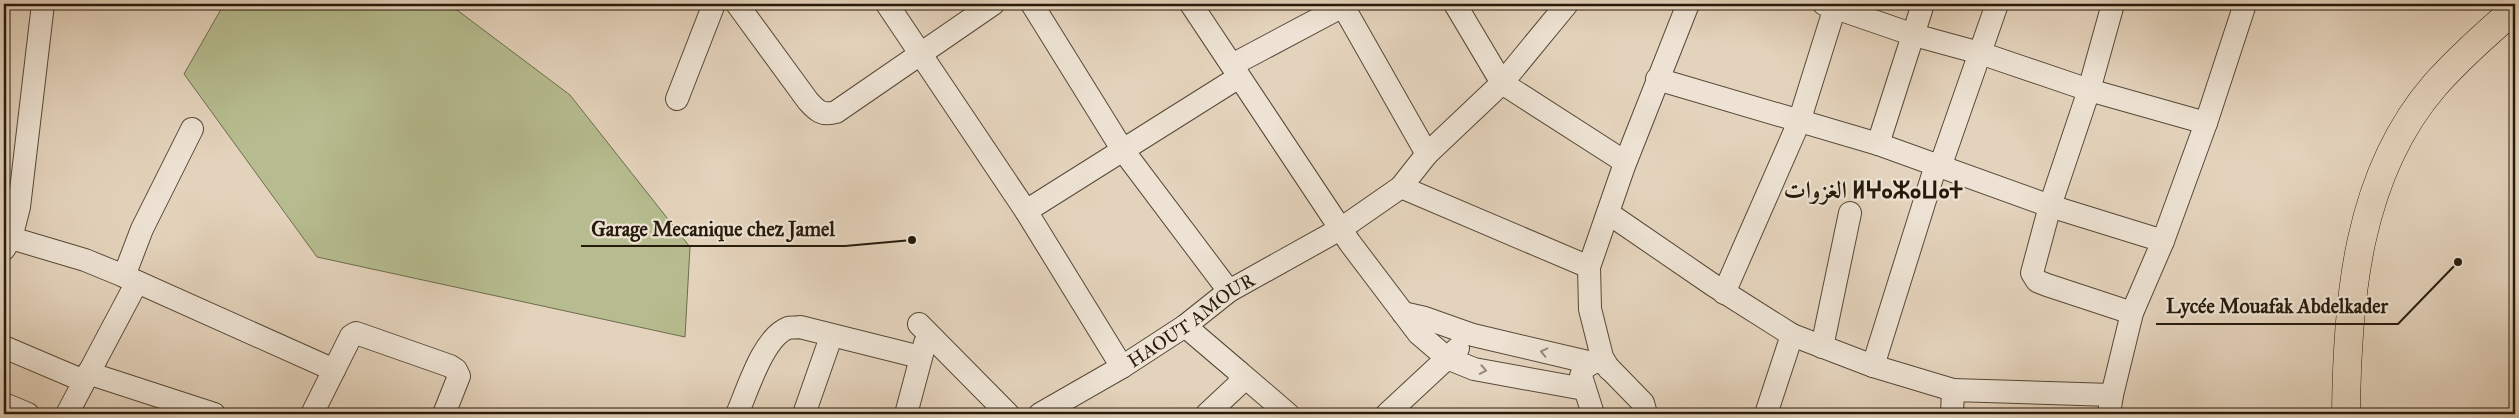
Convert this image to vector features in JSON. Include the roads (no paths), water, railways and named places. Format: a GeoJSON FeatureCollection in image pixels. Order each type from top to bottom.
{"type":"FeatureCollection","features":[{"type":"Feature","properties":{"kind":"main road"},"geometry":{"type":"LineString","coordinates":[[2346,414],[2350,334],[2360,238],[2370,202],[2400,134],[2434,86],[2467,52],[2515,9]]}},
{"type":"Feature","properties":{"kind":"street"},"geometry":{"type":"LineString","coordinates":[[42,4],[11,205],[7,244],[85,260],[334,370]]}},
{"type":"Feature","properties":{"kind":"street"},"geometry":{"type":"LineString","coordinates":[[677,99],[714,4]]}},
{"type":"Feature","properties":{"kind":"street"},"geometry":{"type":"LineString","coordinates":[[737,4],[820,113],[836,112],[993,4]]}},
{"type":"Feature","properties":{"kind":"street"},"geometry":{"type":"LineString","coordinates":[[887,4],[1026,211],[1122,367]]}},
{"type":"Feature","properties":{"kind":"street"},"geometry":{"type":"LineString","coordinates":[[1032,4],[1122,149],[1229,291]]}},
{"type":"Feature","properties":{"kind":"street"},"geometry":{"type":"LineString","coordinates":[[1191,4],[1342,228],[1420,334],[1447,358],[1474,369],[1584,389]]}},
{"type":"Feature","properties":{"kind":"street"},"geometry":{"type":"LineString","coordinates":[[1455,4],[1502,83],[1625,162]]}},
{"type":"Feature","properties":{"kind":"street"},"geometry":{"type":"LineString","coordinates":[[1601,362],[1590,309],[1589,267],[1625,162],[1688,4]]}},
{"type":"Feature","properties":{"kind":"street"},"geometry":{"type":"LineString","coordinates":[[1878,144],[1923,4]]}},
{"type":"Feature","properties":{"kind":"street"},"geometry":{"type":"LineString","coordinates":[[1873,366],[1938,166],[1998,4]]}},
{"type":"Feature","properties":{"kind":"street"},"geometry":{"type":"LineString","coordinates":[[2113,4],[2089,90],[2050,206],[2033,265],[2034,278],[2047,285],[2132,313]]}},
{"type":"Feature","properties":{"kind":"street"},"geometry":{"type":"LineString","coordinates":[[1608,213],[1724,293],[1792,335],[1822,347],[1873,366],[1953,390],[2110,404],[2132,313],[2163,241],[2206,123],[2245,4]]}},
{"type":"Feature","properties":{"kind":"street"},"geometry":{"type":"LineString","coordinates":[[1026,211],[1122,149],[1235,71],[1342,5],[1427,154]]}},
{"type":"Feature","properties":{"kind":"street","name":"HAOUT AMOUR"},"geometry":{"type":"LineString","coordinates":[[1040,414],[1122,367],[1185,326],[1229,291],[1342,228],[1401,188],[1427,154],[1502,83],[1563,5]]}},
{"type":"Feature","properties":{"kind":"street"},"geometry":{"type":"LineString","coordinates":[[1724,293],[1799,122],[1830,6],[1914,35],[1980,53],[2089,90],[2206,123]]}},
{"type":"Feature","properties":{"kind":"street"},"geometry":{"type":"LineString","coordinates":[[1657,79],[1878,144],[2050,206],[2163,241]]}},
{"type":"Feature","properties":{"kind":"street"},"geometry":{"type":"LineString","coordinates":[[68,414],[131,279],[142,229],[192,129]]}},
{"type":"Feature","properties":{"kind":"street"},"geometry":{"type":"LineString","coordinates":[[1401,188],[1589,267]]}},
{"type":"Feature","properties":{"kind":"street"},"geometry":{"type":"LineString","coordinates":[[1822,347],[1850,213]]}},
{"type":"Feature","properties":{"kind":"street"},"geometry":{"type":"LineString","coordinates":[[1403,313],[1425,318],[1473,335],[1601,362],[1650,411]]}},
{"type":"Feature","properties":{"kind":"street"},"geometry":{"type":"LineString","coordinates":[[1185,326],[1288,414]]}},
{"type":"Feature","properties":{"kind":"street"},"geometry":{"type":"LineString","coordinates":[[737,414],[764,351],[774,338],[788,328],[800,327],[831,337],[920,357]]}},
{"type":"Feature","properties":{"kind":"street"},"geometry":{"type":"LineString","coordinates":[[906,414],[920,357],[924,328],[1006,413]]}},
{"type":"Feature","properties":{"kind":"street"},"geometry":{"type":"LineString","coordinates":[[312,414],[351,336],[356,333],[450,366],[456,370],[459,376],[444,414]]}},
{"type":"Feature","properties":{"kind":"street"},"geometry":{"type":"LineString","coordinates":[[1387,414],[1473,335]]}},
{"type":"Feature","properties":{"kind":"street"},"geometry":{"type":"LineString","coordinates":[[1766,414],[1792,335]]}},
{"type":"Feature","properties":{"kind":"street"},"geometry":{"type":"LineString","coordinates":[[804,414],[831,337]]}},
{"type":"Feature","properties":{"kind":"street"},"geometry":{"type":"LineString","coordinates":[[4,347],[86,377],[214,414]]}},
{"type":"Feature","properties":{"kind":"street"},"geometry":{"type":"LineString","coordinates":[[1593,414],[1584,389],[1581,372],[1601,362]]}},
{"type":"Feature","properties":{"kind":"street"},"geometry":{"type":"LineString","coordinates":[[1207,414],[1238,385],[1240,381],[1239,372]]}},
{"type":"Feature","properties":{"kind":"street"},"geometry":{"type":"LineString","coordinates":[[1952,414],[1953,390]]}},
{"type":"Feature","properties":{"kind":"street"},"geometry":{"type":"LineString","coordinates":[[4,404],[28,414]]}},
{"type":"Feature","properties":{"kind":"place","name":"Garage Mecanique chez Jamel"},"geometry":{"type":"Point","coordinates":[912,240]}},
{"type":"Feature","properties":{"kind":"place","name":"Lycée Mouafak Abdelkader"},"geometry":{"type":"Point","coordinates":[2458,262]}},
{"type":"Feature","properties":{"kind":"district","name":"الغزوات ⵍⵖⴰⵣⴰⵡⴰⵜ"},"geometry":{"type":"Point","coordinates":[1873,190]}}]}
